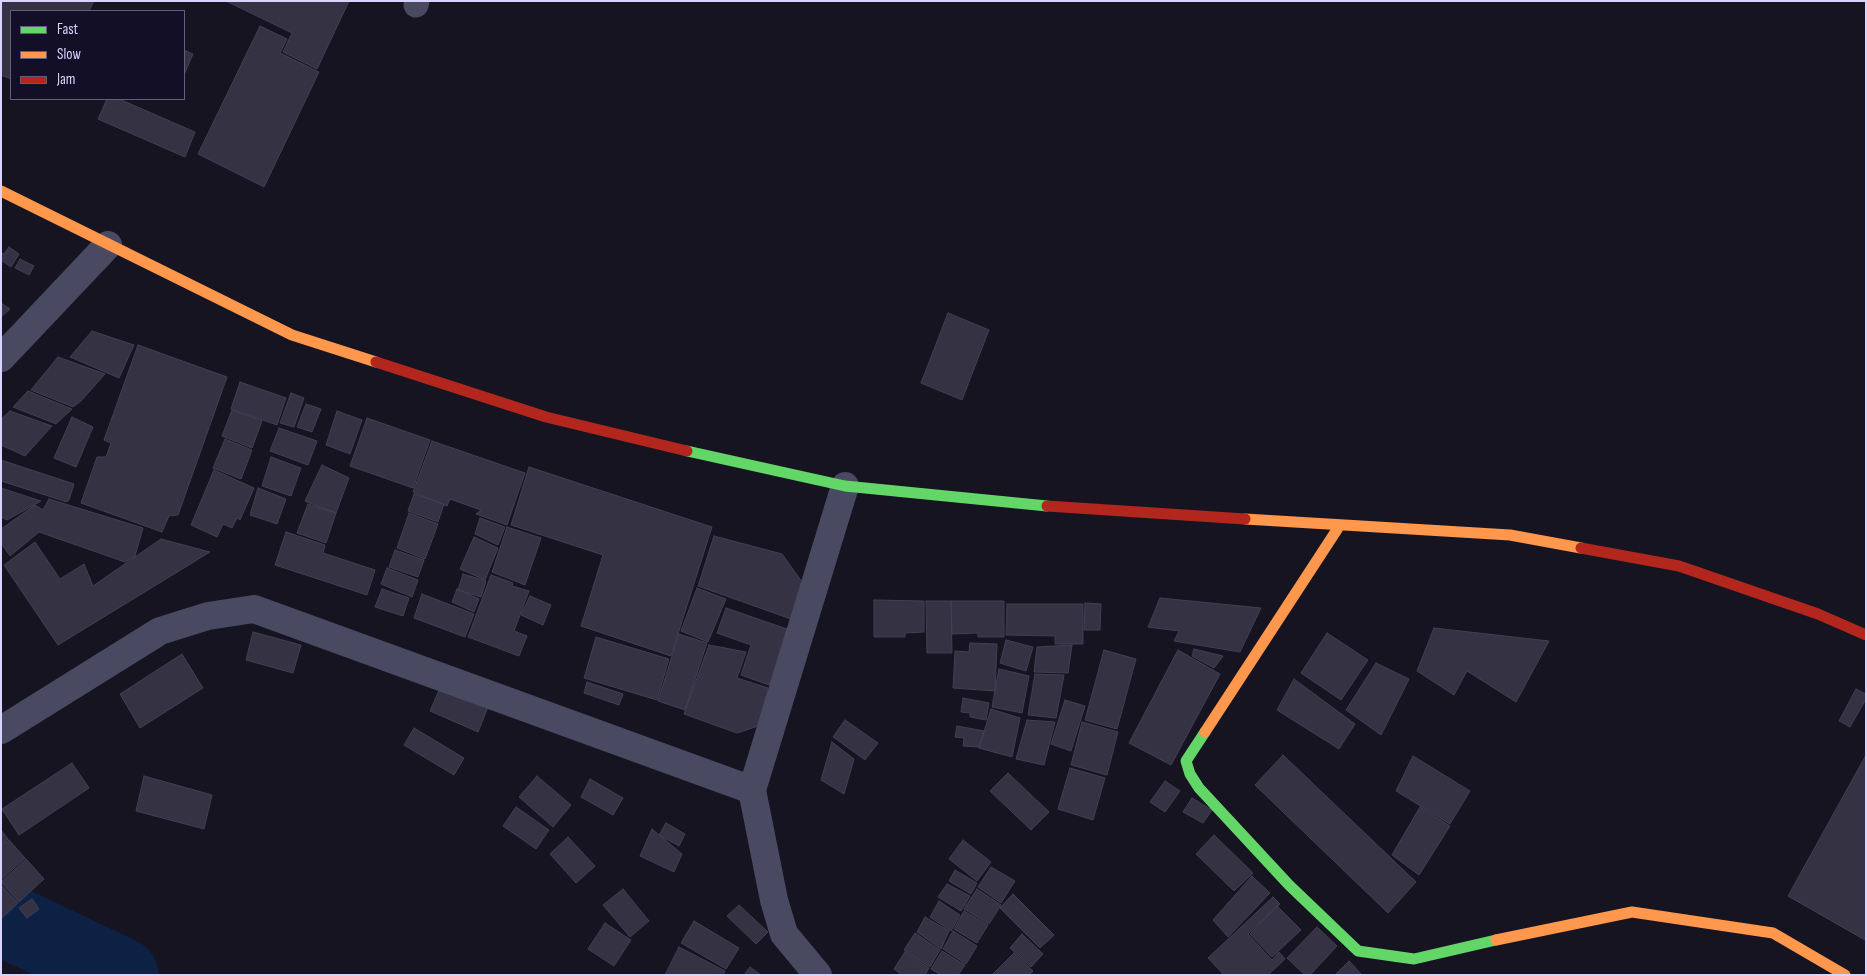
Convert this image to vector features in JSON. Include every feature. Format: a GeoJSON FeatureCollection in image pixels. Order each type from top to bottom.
{"type":"FeatureCollection","features":[{"type":"Feature","properties":{"kind":"street"},"geometry":{"type":"LineString","coordinates":[[1,191],[292,335],[546,417],[670,447],[846,486],[1077,509],[1510,535],[1679,566],[1818,614],[1866,634]]}},
{"type":"Feature","properties":{"kind":"street"},"geometry":{"type":"LineString","coordinates":[[1,358],[108,245]]}},
{"type":"Feature","properties":{"kind":"street"},"geometry":{"type":"LineString","coordinates":[[818,975],[784,934],[774,900],[752,790],[846,486]]}},
{"type":"Feature","properties":{"kind":"street"},"geometry":{"type":"LineString","coordinates":[[1340,525],[1186,762],[1190,774],[1199,788],[1289,885],[1358,951],[1414,960],[1506,938],[1632,912],[1773,933],[1845,975]]}},
{"type":"Feature","properties":{"kind":"street"},"geometry":{"type":"LineString","coordinates":[[1,730],[160,631],[208,616],[254,609],[752,790]]}},
{"type":"Feature","properties":{"kind":"building"},"geometry":{"type":"Polygon","coordinates":[[[1,1],[94,1],[90,10],[10,10],[10,79],[1,75],[1,1]]]}},
{"type":"Feature","properties":{"kind":"building"},"geometry":{"type":"Polygon","coordinates":[[[226,1],[349,1],[317,69],[283,52],[292,33],[226,1]]]}},
{"type":"Feature","properties":{"kind":"building"},"geometry":{"type":"Polygon","coordinates":[[[260,26],[287,39],[280,53],[319,72],[264,187],[198,154],[260,26]]]}},
{"type":"Feature","properties":{"kind":"building"},"geometry":{"type":"Polygon","coordinates":[[[185,50],[193,54],[185,73],[185,50]]]}},
{"type":"Feature","properties":{"kind":"building"},"geometry":{"type":"Polygon","coordinates":[[[107,100],[121,100],[195,132],[185,157],[98,119],[107,100]]]}},
{"type":"Feature","properties":{"kind":"building"},"geometry":{"type":"Polygon","coordinates":[[[9,247],[19,254],[11,267],[1,260],[1,253],[4,254],[9,247]]]}},
{"type":"Feature","properties":{"kind":"building"},"geometry":{"type":"Polygon","coordinates":[[[20,259],[34,266],[29,275],[15,268],[20,259]]]}},
{"type":"Feature","properties":{"kind":"building"},"geometry":{"type":"Polygon","coordinates":[[[1,303],[10,309],[1,317],[1,303]]]}},
{"type":"Feature","properties":{"kind":"building"},"geometry":{"type":"Polygon","coordinates":[[[948,313],[989,330],[962,400],[921,383],[948,313]]]}},
{"type":"Feature","properties":{"kind":"building"},"geometry":{"type":"Polygon","coordinates":[[[92,331],[134,345],[119,378],[70,357],[92,331]]]}},
{"type":"Feature","properties":{"kind":"building"},"geometry":{"type":"Polygon","coordinates":[[[138,345],[227,377],[178,515],[169,516],[162,532],[81,503],[97,457],[106,457],[111,443],[104,440],[138,345]]]}},
{"type":"Feature","properties":{"kind":"building"},"geometry":{"type":"Polygon","coordinates":[[[58,357],[105,374],[81,401],[73,407],[31,390],[58,357]]]}},
{"type":"Feature","properties":{"kind":"building"},"geometry":{"type":"Polygon","coordinates":[[[240,382],[286,398],[277,425],[231,409],[240,382]]]}},
{"type":"Feature","properties":{"kind":"building"},"geometry":{"type":"Polygon","coordinates":[[[28,391],[72,409],[56,424],[13,407],[28,391]]]}},
{"type":"Feature","properties":{"kind":"building"},"geometry":{"type":"Polygon","coordinates":[[[291,393],[304,398],[294,427],[280,423],[291,393]]]}},
{"type":"Feature","properties":{"kind":"building"},"geometry":{"type":"Polygon","coordinates":[[[306,404],[321,409],[312,432],[297,427],[306,404]]]}},
{"type":"Feature","properties":{"kind":"building"},"geometry":{"type":"Polygon","coordinates":[[[232,410],[262,421],[252,448],[222,436],[232,410]]]}},
{"type":"Feature","properties":{"kind":"building"},"geometry":{"type":"Polygon","coordinates":[[[10,411],[52,426],[25,456],[1,445],[1,419],[10,411]]]}},
{"type":"Feature","properties":{"kind":"building"},"geometry":{"type":"Polygon","coordinates":[[[337,411],[362,420],[350,454],[326,445],[337,411]]]}},
{"type":"Feature","properties":{"kind":"building"},"geometry":{"type":"Polygon","coordinates":[[[72,417],[93,427],[76,467],[54,458],[72,417]]]}},
{"type":"Feature","properties":{"kind":"building"},"geometry":{"type":"Polygon","coordinates":[[[367,418],[430,440],[413,488],[350,466],[367,418]]]}},
{"type":"Feature","properties":{"kind":"building"},"geometry":{"type":"Polygon","coordinates":[[[279,428],[317,441],[308,465],[270,451],[279,428]]]}},
{"type":"Feature","properties":{"kind":"building"},"geometry":{"type":"Polygon","coordinates":[[[225,439],[252,450],[241,479],[213,468],[225,439]]]}},
{"type":"Feature","properties":{"kind":"building"},"geometry":{"type":"Polygon","coordinates":[[[432,441],[525,473],[507,525],[476,514],[481,510],[450,499],[447,506],[413,492],[432,441]]]}},
{"type":"Feature","properties":{"kind":"building"},"geometry":{"type":"Polygon","coordinates":[[[271,457],[301,468],[291,496],[262,486],[271,457]]]}},
{"type":"Feature","properties":{"kind":"building"},"geometry":{"type":"Polygon","coordinates":[[[1,460],[74,484],[69,500],[67,502],[1,481],[1,460]]]}},
{"type":"Feature","properties":{"kind":"building"},"geometry":{"type":"Polygon","coordinates":[[[322,465],[349,478],[336,513],[305,501],[322,465]]]}},
{"type":"Feature","properties":{"kind":"building"},"geometry":{"type":"Polygon","coordinates":[[[529,467],[712,527],[671,656],[581,626],[603,555],[511,525],[529,467]]]}},
{"type":"Feature","properties":{"kind":"building"},"geometry":{"type":"Polygon","coordinates":[[[214,470],[254,488],[240,520],[237,518],[232,528],[223,524],[217,537],[191,525],[214,470]]]}},
{"type":"Feature","properties":{"kind":"building"},"geometry":{"type":"Polygon","coordinates":[[[1,488],[41,501],[7,520],[1,517],[1,488]]]}},
{"type":"Feature","properties":{"kind":"building"},"geometry":{"type":"Polygon","coordinates":[[[258,488],[286,499],[277,524],[250,515],[258,488]]]}},
{"type":"Feature","properties":{"kind":"building"},"geometry":{"type":"Polygon","coordinates":[[[414,494],[444,504],[438,522],[408,511],[414,494]]]}},
{"type":"Feature","properties":{"kind":"building"},"geometry":{"type":"Polygon","coordinates":[[[49,499],[143,528],[135,556],[125,562],[39,532],[10,556],[1,543],[1,529],[35,505],[43,510],[49,499]]]}},
{"type":"Feature","properties":{"kind":"building"},"geometry":{"type":"Polygon","coordinates":[[[308,504],[336,513],[326,543],[297,533],[308,504]]]}},
{"type":"Feature","properties":{"kind":"building"},"geometry":{"type":"Polygon","coordinates":[[[409,513],[438,524],[425,559],[397,548],[409,513]]]}},
{"type":"Feature","properties":{"kind":"building"},"geometry":{"type":"Polygon","coordinates":[[[480,518],[505,527],[498,545],[475,534],[480,518]]]}},
{"type":"Feature","properties":{"kind":"building"},"geometry":{"type":"Polygon","coordinates":[[[507,527],[541,538],[525,585],[492,572],[507,527]]]}},
{"type":"Feature","properties":{"kind":"building"},"geometry":{"type":"Polygon","coordinates":[[[286,532],[325,545],[323,553],[375,570],[367,595],[275,565],[286,532]]]}},
{"type":"Feature","properties":{"kind":"building"},"geometry":{"type":"Polygon","coordinates":[[[714,536],[782,554],[805,586],[791,619],[698,586],[714,536]]]}},
{"type":"Feature","properties":{"kind":"building"},"geometry":{"type":"Polygon","coordinates":[[[474,537],[498,548],[485,580],[460,569],[474,537]]]}},
{"type":"Feature","properties":{"kind":"building"},"geometry":{"type":"Polygon","coordinates":[[[161,539],[210,552],[58,645],[4,565],[35,542],[60,579],[84,564],[93,586],[161,539]]]}},
{"type":"Feature","properties":{"kind":"building"},"geometry":{"type":"Polygon","coordinates":[[[395,550],[424,560],[418,577],[389,567],[395,550]]]}},
{"type":"Feature","properties":{"kind":"building"},"geometry":{"type":"Polygon","coordinates":[[[387,568],[418,580],[412,597],[381,584],[387,568]]]}},
{"type":"Feature","properties":{"kind":"building"},"geometry":{"type":"Polygon","coordinates":[[[463,574],[486,581],[481,597],[458,590],[463,574]]]}},
{"type":"Feature","properties":{"kind":"building"},"geometry":{"type":"Polygon","coordinates":[[[491,575],[513,583],[512,586],[529,591],[514,631],[527,636],[519,656],[468,637],[491,575]]]}},
{"type":"Feature","properties":{"kind":"building"},"geometry":{"type":"Polygon","coordinates":[[[697,588],[726,599],[708,642],[681,631],[697,588]]]}},
{"type":"Feature","properties":{"kind":"building"},"geometry":{"type":"Polygon","coordinates":[[[382,589],[409,598],[403,616],[375,607],[382,589]]]}},
{"type":"Feature","properties":{"kind":"building"},"geometry":{"type":"Polygon","coordinates":[[[457,589],[479,599],[474,612],[452,602],[457,589]]]}},
{"type":"Feature","properties":{"kind":"building"},"geometry":{"type":"Polygon","coordinates":[[[422,594],[474,614],[465,637],[414,618],[422,594]]]}},
{"type":"Feature","properties":{"kind":"building"},"geometry":{"type":"Polygon","coordinates":[[[530,596],[551,605],[543,625],[521,615],[530,596]]]}},
{"type":"Feature","properties":{"kind":"building"},"geometry":{"type":"Polygon","coordinates":[[[1160,598],[1261,608],[1240,652],[1174,641],[1179,631],[1148,627],[1160,598]]]}},
{"type":"Feature","properties":{"kind":"building"},"geometry":{"type":"Polygon","coordinates":[[[874,600],[924,601],[924,632],[905,633],[905,637],[874,637],[874,600]]]}},
{"type":"Feature","properties":{"kind":"building"},"geometry":{"type":"Polygon","coordinates":[[[926,601],[951,601],[952,653],[927,653],[926,601]]]}},
{"type":"Feature","properties":{"kind":"building"},"geometry":{"type":"Polygon","coordinates":[[[951,601],[1004,601],[1004,637],[978,637],[978,633],[952,634],[951,601]]]}},
{"type":"Feature","properties":{"kind":"building"},"geometry":{"type":"Polygon","coordinates":[[[1085,603],[1101,604],[1100,630],[1084,630],[1085,603]]]}},
{"type":"Feature","properties":{"kind":"building"},"geometry":{"type":"Polygon","coordinates":[[[1007,604],[1083,604],[1083,644],[1055,644],[1055,636],[1006,635],[1007,604]]]}},
{"type":"Feature","properties":{"kind":"building"},"geometry":{"type":"Polygon","coordinates":[[[726,608],[787,629],[769,685],[741,675],[751,645],[717,633],[726,608]]]}},
{"type":"Feature","properties":{"kind":"building"},"geometry":{"type":"Polygon","coordinates":[[[1434,628],[1549,641],[1516,702],[1467,671],[1454,695],[1417,671],[1434,628]]]}},
{"type":"Feature","properties":{"kind":"building"},"geometry":{"type":"Polygon","coordinates":[[[253,632],[301,645],[293,673],[246,660],[253,632]]]}},
{"type":"Feature","properties":{"kind":"building"},"geometry":{"type":"Polygon","coordinates":[[[1327,633],[1368,660],[1341,700],[1301,673],[1327,633]]]}},
{"type":"Feature","properties":{"kind":"building"},"geometry":{"type":"Polygon","coordinates":[[[679,634],[707,643],[685,710],[658,701],[679,634]]]}},
{"type":"Feature","properties":{"kind":"building"},"geometry":{"type":"Polygon","coordinates":[[[596,637],[669,659],[657,700],[584,678],[596,637]]]}},
{"type":"Feature","properties":{"kind":"building"},"geometry":{"type":"Polygon","coordinates":[[[1006,640],[1033,647],[1026,671],[1000,663],[1006,640]]]}},
{"type":"Feature","properties":{"kind":"building"},"geometry":{"type":"Polygon","coordinates":[[[970,643],[997,644],[995,691],[953,688],[955,651],[969,652],[970,643]]]}},
{"type":"Feature","properties":{"kind":"building"},"geometry":{"type":"Polygon","coordinates":[[[709,645],[746,652],[737,678],[768,688],[758,726],[737,733],[684,714],[709,645]]]}},
{"type":"Feature","properties":{"kind":"building"},"geometry":{"type":"Polygon","coordinates":[[[1072,645],[1068,673],[1034,672],[1037,647],[1072,645]]]}},
{"type":"Feature","properties":{"kind":"building"},"geometry":{"type":"Polygon","coordinates":[[[1194,649],[1223,656],[1214,668],[1192,656],[1194,649]]]}},
{"type":"Feature","properties":{"kind":"building"},"geometry":{"type":"Polygon","coordinates":[[[1104,650],[1136,659],[1117,729],[1085,720],[1104,650]]]}},
{"type":"Feature","properties":{"kind":"building"},"geometry":{"type":"Polygon","coordinates":[[[1178,650],[1220,674],[1171,765],[1129,743],[1178,650]]]}},
{"type":"Feature","properties":{"kind":"building"},"geometry":{"type":"Polygon","coordinates":[[[182,654],[203,688],[140,728],[120,694],[182,654]]]}},
{"type":"Feature","properties":{"kind":"building"},"geometry":{"type":"Polygon","coordinates":[[[1376,663],[1409,679],[1381,735],[1346,710],[1376,663]]]}},
{"type":"Feature","properties":{"kind":"building"},"geometry":{"type":"Polygon","coordinates":[[[999,669],[1029,676],[1022,713],[992,707],[999,669]]]}},
{"type":"Feature","properties":{"kind":"building"},"geometry":{"type":"Polygon","coordinates":[[[1035,674],[1064,675],[1056,718],[1028,715],[1035,674]]]}},
{"type":"Feature","properties":{"kind":"building"},"geometry":{"type":"Polygon","coordinates":[[[1294,679],[1355,724],[1339,749],[1277,710],[1294,679]]]}},
{"type":"Feature","properties":{"kind":"building"},"geometry":{"type":"Polygon","coordinates":[[[587,682],[623,694],[619,705],[584,693],[587,682]]]}},
{"type":"Feature","properties":{"kind":"building"},"geometry":{"type":"Polygon","coordinates":[[[440,688],[488,707],[478,732],[430,711],[440,688]]]}},
{"type":"Feature","properties":{"kind":"building"},"geometry":{"type":"Polygon","coordinates":[[[1856,689],[1866,694],[1866,699],[1850,727],[1839,721],[1856,689]]]}},
{"type":"Feature","properties":{"kind":"building"},"geometry":{"type":"Polygon","coordinates":[[[963,698],[989,703],[986,720],[970,717],[970,713],[961,712],[963,698]]]}},
{"type":"Feature","properties":{"kind":"building"},"geometry":{"type":"Polygon","coordinates":[[[1065,700],[1085,706],[1071,751],[1051,744],[1065,700]]]}},
{"type":"Feature","properties":{"kind":"building"},"geometry":{"type":"Polygon","coordinates":[[[991,709],[1020,718],[1012,757],[979,748],[991,709]]]}},
{"type":"Feature","properties":{"kind":"building"},"geometry":{"type":"Polygon","coordinates":[[[845,720],[878,743],[865,760],[833,737],[845,720]]]}},
{"type":"Feature","properties":{"kind":"building"},"geometry":{"type":"Polygon","coordinates":[[[1027,720],[1055,722],[1044,765],[1016,759],[1027,720]]]}},
{"type":"Feature","properties":{"kind":"building"},"geometry":{"type":"Polygon","coordinates":[[[1082,722],[1118,732],[1107,775],[1071,765],[1082,722]]]}},
{"type":"Feature","properties":{"kind":"building"},"geometry":{"type":"Polygon","coordinates":[[[957,726],[984,731],[979,747],[963,746],[964,738],[955,737],[957,726]]]}},
{"type":"Feature","properties":{"kind":"building"},"geometry":{"type":"Polygon","coordinates":[[[414,728],[464,758],[454,775],[404,745],[414,728]]]}},
{"type":"Feature","properties":{"kind":"building"},"geometry":{"type":"Polygon","coordinates":[[[832,742],[854,759],[844,794],[821,780],[832,742]]]}},
{"type":"Feature","properties":{"kind":"building"},"geometry":{"type":"Polygon","coordinates":[[[1283,755],[1416,882],[1388,913],[1255,785],[1283,755]]]}},
{"type":"Feature","properties":{"kind":"building"},"geometry":{"type":"Polygon","coordinates":[[[1866,755],[1866,939],[1865,940],[1788,896],[1866,755]]]}},
{"type":"Feature","properties":{"kind":"building"},"geometry":{"type":"Polygon","coordinates":[[[1413,756],[1470,791],[1450,824],[1396,791],[1413,756]]]}},
{"type":"Feature","properties":{"kind":"building"},"geometry":{"type":"Polygon","coordinates":[[[72,763],[89,788],[19,835],[2,809],[72,763]]]}},
{"type":"Feature","properties":{"kind":"building"},"geometry":{"type":"Polygon","coordinates":[[[1070,768],[1105,778],[1093,820],[1058,809],[1070,768]]]}},
{"type":"Feature","properties":{"kind":"building"},"geometry":{"type":"Polygon","coordinates":[[[1008,773],[1049,812],[1031,830],[990,791],[1008,773]]]}},
{"type":"Feature","properties":{"kind":"building"},"geometry":{"type":"Polygon","coordinates":[[[144,776],[212,795],[204,829],[136,811],[144,776]]]}},
{"type":"Feature","properties":{"kind":"building"},"geometry":{"type":"Polygon","coordinates":[[[537,776],[571,805],[553,827],[519,797],[537,776]]]}},
{"type":"Feature","properties":{"kind":"building"},"geometry":{"type":"Polygon","coordinates":[[[590,779],[623,798],[613,815],[581,797],[590,779]]]}},
{"type":"Feature","properties":{"kind":"building"},"geometry":{"type":"Polygon","coordinates":[[[1165,781],[1180,791],[1165,812],[1150,802],[1165,781]]]}},
{"type":"Feature","properties":{"kind":"building"},"geometry":{"type":"Polygon","coordinates":[[[1192,798],[1212,810],[1203,823],[1183,812],[1192,798]]]}},
{"type":"Feature","properties":{"kind":"building"},"geometry":{"type":"Polygon","coordinates":[[[516,807],[549,830],[536,849],[503,826],[516,807]]]}},
{"type":"Feature","properties":{"kind":"building"},"geometry":{"type":"Polygon","coordinates":[[[1420,807],[1450,826],[1419,875],[1392,855],[1420,807]]]}},
{"type":"Feature","properties":{"kind":"building"},"geometry":{"type":"Polygon","coordinates":[[[666,823],[685,834],[679,846],[659,835],[666,823]]]}},
{"type":"Feature","properties":{"kind":"building"},"geometry":{"type":"Polygon","coordinates":[[[652,829],[682,854],[674,872],[640,856],[652,829]]]}},
{"type":"Feature","properties":{"kind":"building"},"geometry":{"type":"Polygon","coordinates":[[[1,830],[8,839],[1,845],[1,830]]]}},
{"type":"Feature","properties":{"kind":"building"},"geometry":{"type":"Polygon","coordinates":[[[1214,835],[1253,873],[1234,891],[1196,854],[1214,835]]]}},
{"type":"Feature","properties":{"kind":"building"},"geometry":{"type":"Polygon","coordinates":[[[568,837],[595,866],[576,883],[550,854],[568,837]]]}},
{"type":"Feature","properties":{"kind":"building"},"geometry":{"type":"Polygon","coordinates":[[[9,840],[25,858],[1,880],[1,846],[9,840]]]}},
{"type":"Feature","properties":{"kind":"building"},"geometry":{"type":"Polygon","coordinates":[[[963,840],[991,862],[977,881],[949,859],[963,840]]]}},
{"type":"Feature","properties":{"kind":"building"},"geometry":{"type":"Polygon","coordinates":[[[26,859],[44,879],[19,902],[1,882],[26,859]]]}},
{"type":"Feature","properties":{"kind":"building"},"geometry":{"type":"Polygon","coordinates":[[[991,867],[1015,881],[1001,903],[978,887],[991,867]]]}},
{"type":"Feature","properties":{"kind":"building"},"geometry":{"type":"Polygon","coordinates":[[[955,870],[977,883],[971,894],[949,881],[955,870]]]}},
{"type":"Feature","properties":{"kind":"building"},"geometry":{"type":"Polygon","coordinates":[[[1252,876],[1270,893],[1228,937],[1213,920],[1252,876]]]}},
{"type":"Feature","properties":{"kind":"building"},"geometry":{"type":"Polygon","coordinates":[[[947,884],[970,896],[961,911],[938,897],[947,884]]]}},
{"type":"Feature","properties":{"kind":"building"},"geometry":{"type":"Polygon","coordinates":[[[1,885],[18,903],[1,919],[1,885]]]}},
{"type":"Feature","properties":{"kind":"building"},"geometry":{"type":"Polygon","coordinates":[[[623,889],[649,921],[630,937],[603,905],[623,889]]]}},
{"type":"Feature","properties":{"kind":"building"},"geometry":{"type":"Polygon","coordinates":[[[977,889],[1001,905],[989,924],[964,909],[977,889]]]}},
{"type":"Feature","properties":{"kind":"building"},"geometry":{"type":"Polygon","coordinates":[[[1013,894],[1054,935],[1040,948],[1000,908],[1013,894]]]}},
{"type":"Feature","properties":{"kind":"building"},"geometry":{"type":"Polygon","coordinates":[[[1273,897],[1280,904],[1248,934],[1272,960],[1279,952],[1285,959],[1268,975],[1224,975],[1208,958],[1273,897]]]}},
{"type":"Feature","properties":{"kind":"building"},"geometry":{"type":"Polygon","coordinates":[[[32,899],[39,909],[27,918],[19,908],[32,899]]]}},
{"type":"Feature","properties":{"kind":"building"},"geometry":{"type":"Polygon","coordinates":[[[939,901],[960,915],[951,931],[930,917],[939,901]]]}},
{"type":"Feature","properties":{"kind":"building"},"geometry":{"type":"Polygon","coordinates":[[[739,905],[768,932],[756,944],[727,916],[739,905]]]}},
{"type":"Feature","properties":{"kind":"building"},"geometry":{"type":"Polygon","coordinates":[[[1277,906],[1301,930],[1272,957],[1250,934],[1277,906]]]}},
{"type":"Feature","properties":{"kind":"building"},"geometry":{"type":"Polygon","coordinates":[[[964,911],[988,925],[977,943],[954,929],[964,911]]]}},
{"type":"Feature","properties":{"kind":"building"},"geometry":{"type":"Polygon","coordinates":[[[925,917],[949,931],[941,949],[917,932],[925,917]]]}},
{"type":"Feature","properties":{"kind":"building"},"geometry":{"type":"Polygon","coordinates":[[[694,921],[739,948],[726,969],[681,943],[694,921]]]}},
{"type":"Feature","properties":{"kind":"building"},"geometry":{"type":"Polygon","coordinates":[[[605,923],[631,940],[614,966],[588,949],[605,923]]]}},
{"type":"Feature","properties":{"kind":"building"},"geometry":{"type":"Polygon","coordinates":[[[1317,927],[1337,946],[1310,975],[1305,975],[1287,958],[1317,927]]]}},
{"type":"Feature","properties":{"kind":"building"},"geometry":{"type":"Polygon","coordinates":[[[953,931],[977,946],[966,964],[943,949],[953,931]]]}},
{"type":"Feature","properties":{"kind":"building"},"geometry":{"type":"Polygon","coordinates":[[[915,933],[940,950],[930,967],[904,950],[915,933]]]}},
{"type":"Feature","properties":{"kind":"building"},"geometry":{"type":"Polygon","coordinates":[[[1022,934],[1043,954],[1031,967],[1010,948],[1022,934]]]}},
{"type":"Feature","properties":{"kind":"building"},"geometry":{"type":"Polygon","coordinates":[[[679,947],[725,971],[723,975],[665,975],[679,947]]]}},
{"type":"Feature","properties":{"kind":"building"},"geometry":{"type":"Polygon","coordinates":[[[942,951],[965,965],[958,975],[941,975],[931,969],[942,951]]]}},
{"type":"Feature","properties":{"kind":"building"},"geometry":{"type":"Polygon","coordinates":[[[905,952],[929,968],[925,975],[902,975],[894,969],[905,952]]]}},
{"type":"Feature","properties":{"kind":"building"},"geometry":{"type":"Polygon","coordinates":[[[1014,953],[1033,971],[1029,975],[992,975],[1014,953]]]}},
{"type":"Feature","properties":{"kind":"building"},"geometry":{"type":"Polygon","coordinates":[[[1349,961],[1362,975],[1335,975],[1349,961]]]}},
{"type":"Feature","properties":{"kind":"building"},"geometry":{"type":"Polygon","coordinates":[[[750,967],[761,975],[744,975],[750,967]]]}},
{"type":"Feature","properties":{"kind":"waterway"},"geometry":{"type":"LineString","coordinates":[[1,918],[121,975]]}},
{"type":"Feature","properties":{"kind":"traffic: fast"},"geometry":{"type":"LineString","coordinates":[[687,451],[845,486],[1047,506]]}},
{"type":"Feature","properties":{"kind":"traffic: fast"},"geometry":{"type":"LineString","coordinates":[[1205,732],[1186,761],[1190,774],[1199,788],[1289,885],[1358,951],[1414,959],[1496,940]]}},
{"type":"Feature","properties":{"kind":"traffic: slow"},"geometry":{"type":"LineString","coordinates":[[1,191],[292,335],[376,362]]}},
{"type":"Feature","properties":{"kind":"traffic: slow"},"geometry":{"type":"LineString","coordinates":[[1245,519],[1510,535],[1581,548]]}},
{"type":"Feature","properties":{"kind":"traffic: slow"},"geometry":{"type":"LineString","coordinates":[[1205,732],[1340,525]]}},
{"type":"Feature","properties":{"kind":"traffic: slow"},"geometry":{"type":"LineString","coordinates":[[1496,940],[1632,912],[1773,933],[1845,975]]}},
{"type":"Feature","properties":{"kind":"traffic: jam"},"geometry":{"type":"LineString","coordinates":[[376,362],[546,417],[687,451]]}},
{"type":"Feature","properties":{"kind":"traffic: jam"},"geometry":{"type":"LineString","coordinates":[[1047,506],[1245,519]]}},
{"type":"Feature","properties":{"kind":"traffic: jam"},"geometry":{"type":"LineString","coordinates":[[1581,548],[1679,566],[1818,614],[1866,635]]}}]}
